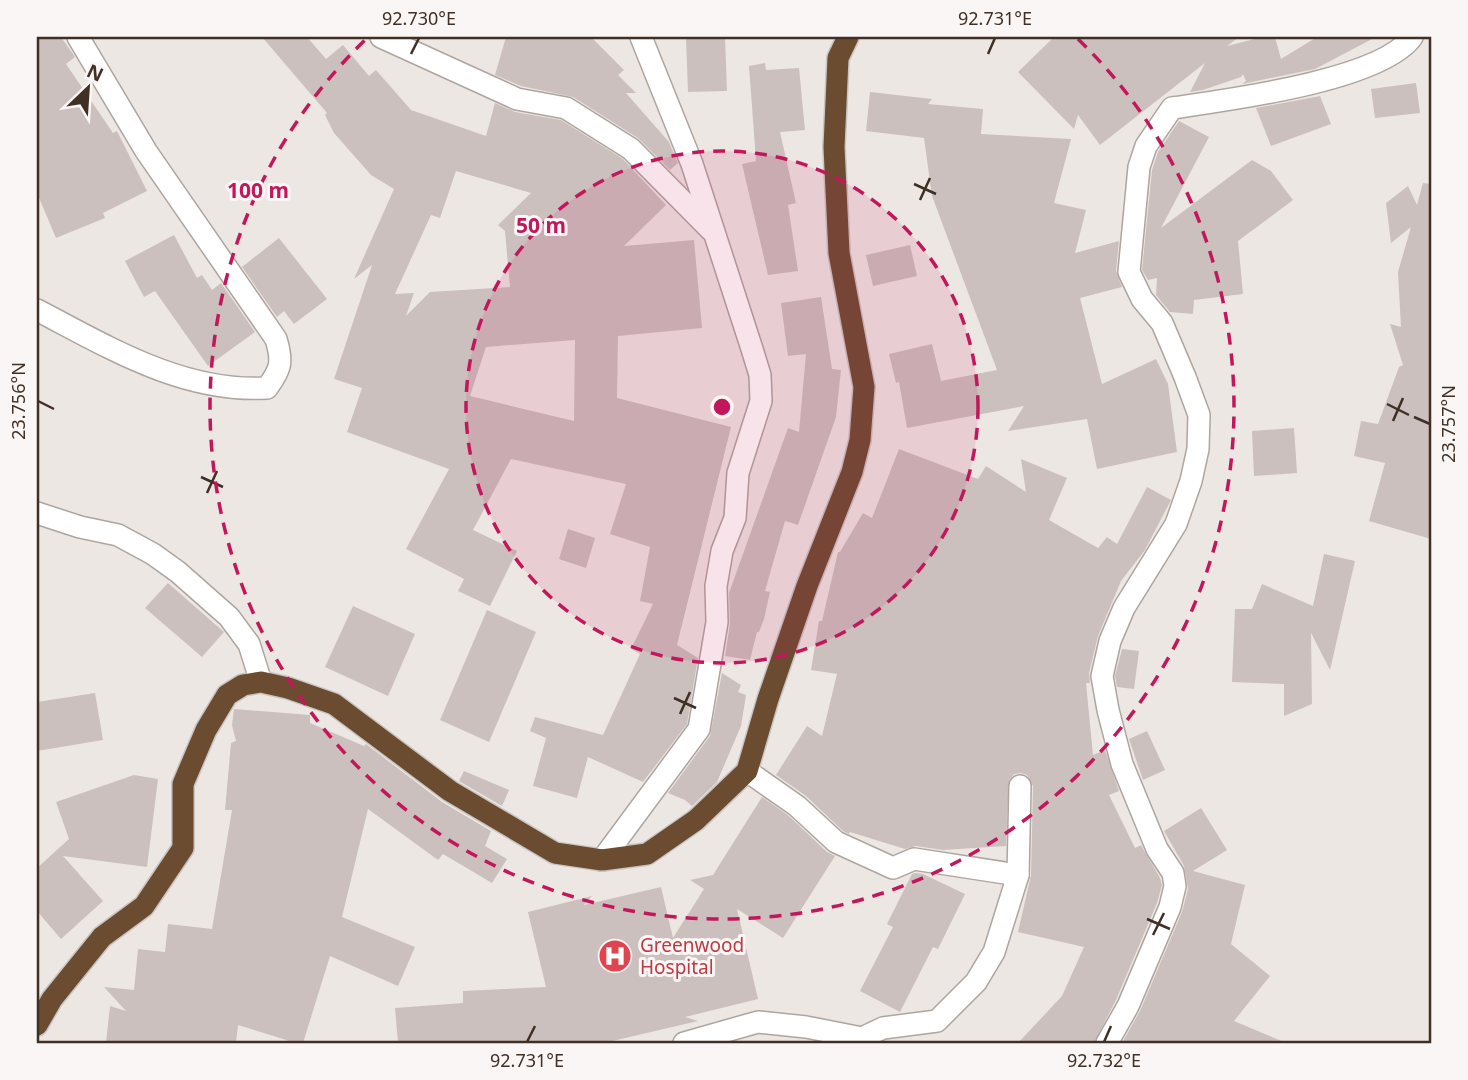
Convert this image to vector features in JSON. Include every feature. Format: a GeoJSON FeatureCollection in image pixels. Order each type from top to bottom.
{"type":"FeatureCollection","features":[{"type":"Feature","properties":{"kind":"highway"},"geometry":{"type":"LineString","coordinates":[[37,1024],[52,999],[102,937],[144,906],[183,848],[183,785],[206,730],[227,695],[243,685],[261,682],[334,704],[450,791],[555,853],[601,860],[647,854],[696,820],[747,771],[768,699],[807,586],[852,472],[860,440],[864,387],[838,253],[834,147],[838,58],[848,37]]}},
{"type":"Feature","properties":{"kind":"street"},"geometry":{"type":"LineString","coordinates":[[37,310],[126,357],[182,378],[242,390],[267,388],[276,376],[281,356],[276,339],[146,151],[78,37]]}},
{"type":"Feature","properties":{"kind":"street"},"geometry":{"type":"LineString","coordinates":[[381,37],[517,99],[566,108],[631,149],[715,234]]}},
{"type":"Feature","properties":{"kind":"street"},"geometry":{"type":"LineString","coordinates":[[601,860],[699,729],[717,622],[716,586],[722,551],[735,518],[738,473],[761,401],[760,375],[692,164],[641,37]]}},
{"type":"Feature","properties":{"kind":"street"},"geometry":{"type":"LineString","coordinates":[[1107,1043],[1128,1006],[1170,907],[1175,887],[1173,873],[1157,849],[1122,764],[1102,676],[1110,641],[1124,608],[1176,523],[1191,481],[1198,449],[1199,415],[1185,377],[1161,323],[1142,299],[1129,272],[1139,167],[1146,146],[1172,108],[1245,98],[1360,70],[1406,45],[1412,37]]}},
{"type":"Feature","properties":{"kind":"street"},"geometry":{"type":"LineString","coordinates":[[37,513],[80,527],[118,535],[153,554],[178,572],[229,617],[249,644],[261,682]]}},
{"type":"Feature","properties":{"kind":"street"},"geometry":{"type":"LineString","coordinates":[[747,771],[797,806],[836,842],[893,868],[914,859],[1018,875]]}},
{"type":"Feature","properties":{"kind":"street"},"geometry":{"type":"LineString","coordinates":[[684,1043],[758,1022],[806,1027],[862,1038],[883,1028],[937,1021],[975,982],[994,952],[1018,875],[1020,786]]}},
{"type":"Feature","properties":{"kind":"building"},"geometry":{"type":"Polygon","coordinates":[[[37,37],[61,37],[75,57],[66,64],[113,133],[117,131],[147,191],[103,213],[105,218],[56,238],[37,193],[37,37]]]}},
{"type":"Feature","properties":{"kind":"building"},"geometry":{"type":"Polygon","coordinates":[[[262,37],[307,37],[326,59],[343,45],[369,76],[376,70],[411,110],[486,136],[495,103],[515,112],[561,120],[623,159],[666,205],[624,246],[694,240],[702,328],[618,336],[617,398],[731,427],[677,645],[698,658],[687,724],[643,782],[588,757],[577,798],[533,786],[546,738],[530,731],[535,717],[603,735],[640,654],[631,649],[653,604],[640,601],[650,547],[610,534],[626,484],[511,459],[473,530],[517,551],[490,606],[458,591],[464,579],[406,549],[449,469],[347,432],[362,388],[334,379],[372,265],[354,279],[394,189],[371,175],[334,133],[325,115],[327,113],[262,37]],[[456,171],[440,218],[431,215],[395,294],[414,293],[406,316],[430,292],[510,287],[505,231],[498,225],[531,193],[456,171]],[[575,340],[486,347],[470,396],[574,421],[575,340]]]}},
{"type":"Feature","properties":{"kind":"building"},"geometry":{"type":"Polygon","coordinates":[[[506,37],[591,37],[624,70],[618,75],[636,93],[626,93],[669,142],[678,163],[670,170],[638,138],[573,97],[521,86],[495,75],[506,37]]]}},
{"type":"Feature","properties":{"kind":"building"},"geometry":{"type":"Polygon","coordinates":[[[686,37],[725,37],[727,91],[688,92],[686,37]]]}},
{"type":"Feature","properties":{"kind":"building"},"geometry":{"type":"Polygon","coordinates":[[[1054,37],[1239,37],[1227,46],[1262,37],[1275,37],[1281,59],[1317,37],[1376,37],[1315,69],[1242,84],[1246,81],[1243,74],[1203,90],[1190,92],[1205,63],[1100,145],[1078,115],[1074,129],[1018,72],[1054,37]]]}},
{"type":"Feature","properties":{"kind":"building"},"geometry":{"type":"Polygon","coordinates":[[[765,63],[766,70],[799,68],[805,130],[780,132],[796,203],[788,205],[798,271],[768,275],[742,164],[756,161],[749,66],[765,63]]]}},
{"type":"Feature","properties":{"kind":"building"},"geometry":{"type":"Polygon","coordinates":[[[1416,83],[1420,113],[1375,118],[1371,89],[1416,83]]]}},
{"type":"Feature","properties":{"kind":"building"},"geometry":{"type":"Polygon","coordinates":[[[870,92],[932,99],[928,104],[983,109],[981,134],[1071,139],[1054,203],[1086,210],[1075,253],[1119,241],[1116,271],[1122,287],[1080,298],[1102,384],[1156,359],[1168,384],[1177,452],[1097,469],[1087,419],[1008,431],[1024,406],[907,428],[899,382],[896,383],[889,354],[932,344],[941,381],[997,370],[932,196],[924,138],[866,131],[870,92]]]}},
{"type":"Feature","properties":{"kind":"building"},"geometry":{"type":"Polygon","coordinates":[[[1320,96],[1331,124],[1271,146],[1256,108],[1320,96]]]}},
{"type":"Feature","properties":{"kind":"building"},"geometry":{"type":"Polygon","coordinates":[[[1179,121],[1209,137],[1161,228],[1252,160],[1271,171],[1293,200],[1238,241],[1243,294],[1194,300],[1193,314],[1170,312],[1156,295],[1157,278],[1148,280],[1142,270],[1152,170],[1158,152],[1179,121]]]}},
{"type":"Feature","properties":{"kind":"building"},"geometry":{"type":"Polygon","coordinates":[[[1423,183],[1431,184],[1431,539],[1369,521],[1385,463],[1354,456],[1361,421],[1378,424],[1399,367],[1403,365],[1390,324],[1401,327],[1398,272],[1411,227],[1391,243],[1386,203],[1408,186],[1417,205],[1423,183]]]}},
{"type":"Feature","properties":{"kind":"building"},"geometry":{"type":"Polygon","coordinates":[[[174,235],[197,278],[202,275],[212,290],[221,283],[255,332],[208,366],[155,291],[144,297],[125,261],[174,235]]]}},
{"type":"Feature","properties":{"kind":"building"},"geometry":{"type":"Polygon","coordinates":[[[279,238],[327,299],[294,324],[284,311],[277,317],[242,267],[279,238]]]}},
{"type":"Feature","properties":{"kind":"building"},"geometry":{"type":"Polygon","coordinates":[[[910,245],[917,276],[873,286],[866,255],[910,245]]]}},
{"type":"Feature","properties":{"kind":"building"},"geometry":{"type":"Polygon","coordinates":[[[821,297],[832,369],[841,370],[836,417],[798,525],[785,521],[765,591],[770,592],[764,619],[757,632],[750,660],[725,656],[730,624],[729,593],[788,428],[799,432],[806,354],[788,356],[781,303],[821,297]]]}},
{"type":"Feature","properties":{"kind":"building"},"geometry":{"type":"Polygon","coordinates":[[[1294,428],[1297,473],[1254,476],[1252,431],[1294,428]]]}},
{"type":"Feature","properties":{"kind":"building"},"geometry":{"type":"Polygon","coordinates":[[[899,449],[978,479],[986,466],[1026,492],[1021,459],[1067,478],[1049,520],[1098,548],[1107,537],[1117,544],[1147,487],[1171,500],[1145,550],[1121,581],[1098,636],[1089,673],[1090,683],[1086,683],[1093,755],[1105,750],[1119,791],[1109,795],[1135,848],[1141,845],[1162,885],[1116,1000],[1094,1043],[1018,1043],[1062,996],[1084,947],[1018,932],[1031,875],[1033,786],[1027,775],[1014,774],[1009,780],[1006,846],[943,850],[916,846],[905,849],[850,832],[849,834],[806,796],[776,775],[807,726],[822,736],[837,674],[811,670],[819,621],[822,621],[838,552],[863,513],[872,518],[899,449]]]}},
{"type":"Feature","properties":{"kind":"building"},"geometry":{"type":"Polygon","coordinates":[[[568,529],[595,538],[586,568],[559,559],[568,529]]]}},
{"type":"Feature","properties":{"kind":"building"},"geometry":{"type":"Polygon","coordinates":[[[1324,554],[1355,561],[1330,670],[1311,633],[1312,704],[1284,716],[1284,684],[1232,682],[1235,609],[1252,609],[1262,584],[1313,606],[1324,554]]]}},
{"type":"Feature","properties":{"kind":"building"},"geometry":{"type":"Polygon","coordinates":[[[168,583],[224,632],[202,657],[145,608],[168,583]]]}},
{"type":"Feature","properties":{"kind":"building"},"geometry":{"type":"Polygon","coordinates":[[[353,606],[415,634],[388,696],[325,667],[353,606]]]}},
{"type":"Feature","properties":{"kind":"building"},"geometry":{"type":"Polygon","coordinates":[[[487,610],[536,632],[489,742],[440,720],[487,610]]]}},
{"type":"Feature","properties":{"kind":"building"},"geometry":{"type":"Polygon","coordinates":[[[1122,649],[1139,651],[1134,689],[1117,687],[1115,676],[1122,649]]]}},
{"type":"Feature","properties":{"kind":"building"},"geometry":{"type":"Polygon","coordinates":[[[722,673],[741,685],[738,692],[746,695],[741,726],[717,782],[692,806],[668,793],[710,736],[722,673]]]}},
{"type":"Feature","properties":{"kind":"building"},"geometry":{"type":"Polygon","coordinates":[[[95,693],[103,740],[37,751],[37,702],[95,693]]]}},
{"type":"Feature","properties":{"kind":"building"},"geometry":{"type":"Polygon","coordinates":[[[234,709],[310,715],[310,723],[364,746],[366,744],[442,802],[491,831],[485,846],[507,859],[492,883],[443,854],[438,860],[368,809],[342,917],[415,947],[398,986],[330,956],[303,1043],[238,1025],[236,1043],[106,1043],[110,1006],[126,1011],[104,987],[134,990],[138,949],[165,952],[168,924],[212,929],[232,810],[225,810],[231,743],[236,741],[232,725],[234,709]]]}},
{"type":"Feature","properties":{"kind":"building"},"geometry":{"type":"Polygon","coordinates":[[[1147,731],[1165,770],[1143,780],[1129,739],[1147,731]]]}},
{"type":"Feature","properties":{"kind":"building"},"geometry":{"type":"Polygon","coordinates":[[[464,771],[509,790],[502,806],[459,781],[464,771]]]}},
{"type":"Feature","properties":{"kind":"building"},"geometry":{"type":"Polygon","coordinates":[[[134,775],[158,779],[147,867],[63,856],[103,901],[61,939],[37,911],[37,868],[69,839],[56,802],[134,775]]]}},
{"type":"Feature","properties":{"kind":"building"},"geometry":{"type":"Polygon","coordinates":[[[762,797],[789,816],[827,852],[835,856],[783,938],[737,909],[758,999],[685,1017],[698,1021],[604,1043],[398,1043],[395,1008],[463,1003],[463,991],[546,987],[528,912],[592,896],[584,905],[661,887],[673,938],[704,889],[690,880],[713,875],[762,797]]]}},
{"type":"Feature","properties":{"kind":"building"},"geometry":{"type":"Polygon","coordinates":[[[1201,808],[1227,850],[1193,871],[1245,885],[1231,944],[1270,976],[1234,1021],[1286,1043],[1122,1043],[1140,1011],[1182,912],[1188,889],[1184,866],[1164,831],[1201,808]]]}},
{"type":"Feature","properties":{"kind":"building"},"geometry":{"type":"Polygon","coordinates":[[[916,873],[965,894],[938,949],[933,947],[900,1012],[860,991],[893,927],[887,924],[912,874],[916,873]]]}},
{"type":"Feature","properties":{"kind":"place","name":"Greenwood Hospital"},"geometry":{"type":"Point","coordinates":[615,956]}}]}
